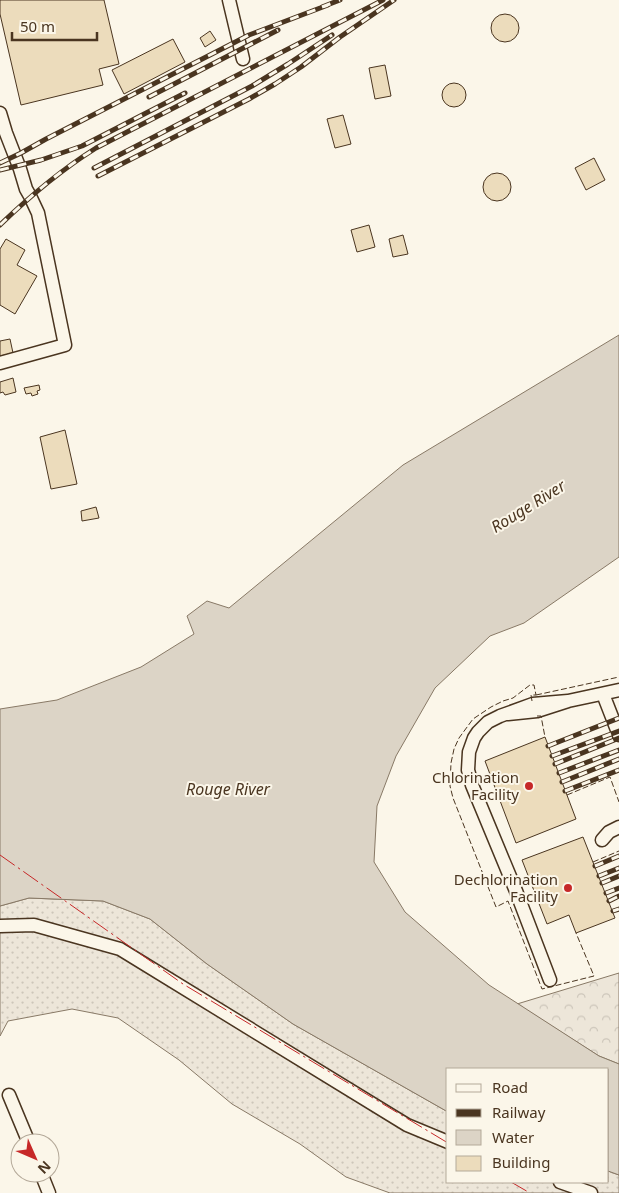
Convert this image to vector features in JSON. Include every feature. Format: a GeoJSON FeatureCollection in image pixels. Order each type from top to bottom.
{"type":"FeatureCollection","features":[{"type":"Feature","properties":{"kind":"lane"},"geometry":{"type":"LineString","coordinates":[[229,0],[243,59]]}},
{"type":"Feature","properties":{"kind":"lane"},"geometry":{"type":"LineString","coordinates":[[0,113],[26,189],[38,213],[65,345],[0,363]]}},
{"type":"Feature","properties":{"kind":"lane"},"geometry":{"type":"LineString","coordinates":[[550,980],[472,785],[468,770],[469,752],[478,732],[494,718],[508,714],[537,711],[568,701],[619,690]]}},
{"type":"Feature","properties":{"kind":"lane"},"geometry":{"type":"LineString","coordinates":[[603,694],[619,735]]}},
{"type":"Feature","properties":{"kind":"lane"},"geometry":{"type":"LineString","coordinates":[[619,827],[609,832],[602,840],[619,837]]}},
{"type":"Feature","properties":{"kind":"lane"},"geometry":{"type":"LineString","coordinates":[[0,926],[34,925],[120,949],[407,1125],[446,1141]]}},
{"type":"Feature","properties":{"kind":"lane"},"geometry":{"type":"LineString","coordinates":[[9,1095],[25,1133]]}},
{"type":"Feature","properties":{"kind":"lane"},"geometry":{"type":"LineString","coordinates":[[563,1183],[591,1193]]}},
{"type":"Feature","properties":{"kind":"green space"},"geometry":{"type":"Polygon","coordinates":[[[29,898],[103,901],[150,919],[207,964],[293,1024],[446,1111],[446,1183],[609,1183],[609,1171],[619,1175],[619,1193],[390,1193],[346,1177],[300,1144],[232,1104],[179,1060],[118,1018],[72,1009],[8,1021],[0,1036],[0,906],[29,898]]]}},
{"type":"Feature","properties":{"kind":"green space"},"geometry":{"type":"Polygon","coordinates":[[[619,973],[619,1064],[599,1056],[517,1004],[619,973]]]}},
{"type":"Feature","properties":{"kind":"water","name":"Rouge River"},"geometry":{"type":"Polygon","coordinates":[[[619,335],[619,557],[524,623],[490,636],[435,688],[396,756],[377,806],[374,862],[405,912],[489,985],[599,1056],[619,1064],[619,1175],[609,1171],[609,1068],[446,1068],[446,1111],[293,1024],[207,964],[150,919],[103,901],[29,898],[0,906],[0,709],[57,700],[141,667],[194,634],[187,616],[207,601],[229,608],[403,465],[619,335]]]}},
{"type":"Feature","properties":{"kind":"building"},"geometry":{"type":"Polygon","coordinates":[[[0,0],[104,0],[119,64],[99,69],[103,85],[21,105],[0,14],[0,0]]]}},
{"type":"Feature","properties":{"kind":"building"},"geometry":{"type":"Polygon","coordinates":[[[505,14],[515,18],[519,28],[515,38],[505,42],[495,38],[491,28],[495,18],[505,14]]]}},
{"type":"Feature","properties":{"kind":"building"},"geometry":{"type":"Polygon","coordinates":[[[210,31],[216,40],[205,47],[200,38],[210,31]]]}},
{"type":"Feature","properties":{"kind":"building"},"geometry":{"type":"Polygon","coordinates":[[[173,39],[185,62],[124,94],[112,70],[173,39]]]}},
{"type":"Feature","properties":{"kind":"building"},"geometry":{"type":"Polygon","coordinates":[[[385,65],[391,96],[375,99],[369,68],[385,65]]]}},
{"type":"Feature","properties":{"kind":"building"},"geometry":{"type":"Polygon","coordinates":[[[454,83],[459,84],[465,90],[465,100],[459,106],[454,107],[449,106],[443,100],[442,95],[443,90],[449,84],[454,83]]]}},
{"type":"Feature","properties":{"kind":"building"},"geometry":{"type":"Polygon","coordinates":[[[343,115],[351,144],[335,148],[327,119],[343,115]]]}},
{"type":"Feature","properties":{"kind":"building"},"geometry":{"type":"Polygon","coordinates":[[[594,158],[605,180],[586,190],[575,168],[594,158]]]}},
{"type":"Feature","properties":{"kind":"building"},"geometry":{"type":"Polygon","coordinates":[[[497,173],[507,177],[511,187],[507,197],[497,201],[487,197],[483,187],[487,177],[497,173]]]}},
{"type":"Feature","properties":{"kind":"building"},"geometry":{"type":"Polygon","coordinates":[[[369,225],[375,247],[357,252],[351,230],[369,225]]]}},
{"type":"Feature","properties":{"kind":"building"},"geometry":{"type":"Polygon","coordinates":[[[403,235],[408,254],[393,257],[389,239],[403,235]]]}},
{"type":"Feature","properties":{"kind":"building"},"geometry":{"type":"Polygon","coordinates":[[[6,239],[25,250],[17,265],[37,276],[15,314],[0,305],[0,249],[6,239]]]}},
{"type":"Feature","properties":{"kind":"building"},"geometry":{"type":"Polygon","coordinates":[[[10,339],[13,353],[0,356],[0,341],[10,339]]]}},
{"type":"Feature","properties":{"kind":"building"},"geometry":{"type":"Polygon","coordinates":[[[13,378],[16,392],[5,395],[3,392],[0,393],[0,382],[13,378]]]}},
{"type":"Feature","properties":{"kind":"building"},"geometry":{"type":"Polygon","coordinates":[[[39,385],[40,390],[37,391],[38,394],[32,396],[31,393],[26,394],[24,388],[39,385]]]}},
{"type":"Feature","properties":{"kind":"building"},"geometry":{"type":"Polygon","coordinates":[[[65,430],[77,484],[51,489],[40,437],[65,430]]]}},
{"type":"Feature","properties":{"kind":"building"},"geometry":{"type":"Polygon","coordinates":[[[96,507],[99,518],[82,521],[81,511],[96,507]]]}},
{"type":"Feature","properties":{"kind":"building","name":"Chlorination Facility"},"geometry":{"type":"Polygon","coordinates":[[[545,737],[576,819],[516,843],[485,761],[545,737]]]}},
{"type":"Feature","properties":{"kind":"building","name":"Dechlorination Facility"},"geometry":{"type":"Polygon","coordinates":[[[583,837],[615,918],[576,933],[569,915],[547,924],[522,860],[583,837]]]}},
{"type":"Feature","properties":{"kind":"railway"},"geometry":{"type":"LineString","coordinates":[[322,7],[340,0]]}},
{"type":"Feature","properties":{"kind":"railway"},"geometry":{"type":"LineString","coordinates":[[0,225],[46,184],[96,148],[383,0]]}},
{"type":"Feature","properties":{"kind":"railway"},"geometry":{"type":"LineString","coordinates":[[98,176],[275,84],[394,0]]}},
{"type":"Feature","properties":{"kind":"railway"},"geometry":{"type":"LineString","coordinates":[[0,163],[249,35],[328,5]]}},
{"type":"Feature","properties":{"kind":"railway"},"geometry":{"type":"LineString","coordinates":[[149,97],[278,30]]}},
{"type":"Feature","properties":{"kind":"railway"},"geometry":{"type":"LineString","coordinates":[[94,168],[252,86],[332,35]]}},
{"type":"Feature","properties":{"kind":"railway"},"geometry":{"type":"LineString","coordinates":[[0,170],[41,160],[82,146],[185,93]]}},
{"type":"Feature","properties":{"kind":"railway"},"geometry":{"type":"LineString","coordinates":[[548,746],[619,718]]}},
{"type":"Feature","properties":{"kind":"railway"},"geometry":{"type":"LineString","coordinates":[[552,756],[619,731]]}},
{"type":"Feature","properties":{"kind":"railway"},"geometry":{"type":"LineString","coordinates":[[555,764],[619,738]]}},
{"type":"Feature","properties":{"kind":"railway"},"geometry":{"type":"LineString","coordinates":[[559,773],[619,750]]}},
{"type":"Feature","properties":{"kind":"railway"},"geometry":{"type":"LineString","coordinates":[[562,782],[619,759]]}},
{"type":"Feature","properties":{"kind":"railway"},"geometry":{"type":"LineString","coordinates":[[565,791],[619,770]]}},
{"type":"Feature","properties":{"kind":"railway"},"geometry":{"type":"LineString","coordinates":[[595,866],[619,856]]}},
{"type":"Feature","properties":{"kind":"railway"},"geometry":{"type":"LineString","coordinates":[[599,876],[619,868]]}},
{"type":"Feature","properties":{"kind":"railway"},"geometry":{"type":"LineString","coordinates":[[602,883],[619,876]]}},
{"type":"Feature","properties":{"kind":"railway"},"geometry":{"type":"LineString","coordinates":[[606,893],[619,888]]}},
{"type":"Feature","properties":{"kind":"railway"},"geometry":{"type":"LineString","coordinates":[[609,901],[619,896]]}},
{"type":"Feature","properties":{"kind":"railway"},"geometry":{"type":"LineString","coordinates":[[613,911],[619,909]]}},
{"type":"Feature","properties":{"kind":"fence"},"geometry":{"type":"LineString","coordinates":[[536,695],[619,677]]}},
{"type":"Feature","properties":{"kind":"fence"},"geometry":{"type":"LineString","coordinates":[[532,701],[531,695],[536,695],[534,685],[530,685],[513,698],[491,707],[473,719],[459,738],[454,749],[450,786],[496,907],[508,901],[542,989],[594,976],[576,933]]}},
{"type":"Feature","properties":{"kind":"fence"},"geometry":{"type":"LineString","coordinates":[[537,716],[541,716],[545,737]]}},
{"type":"Feature","properties":{"kind":"fence"},"geometry":{"type":"LineString","coordinates":[[567,795],[610,777],[619,802]]}},
{"type":"Feature","properties":{"kind":"fence"},"geometry":{"type":"LineString","coordinates":[[593,862],[619,851]]}},
{"type":"Feature","properties":{"kind":"power"},"geometry":{"type":"LineString","coordinates":[[0,855],[183,984],[446,1142]]}},
{"type":"Feature","properties":{"kind":"power"},"geometry":{"type":"LineString","coordinates":[[513,1183],[530,1193]]}},
{"type":"Feature","properties":{"kind":"place","name":"Chlorination Facility"},"geometry":{"type":"Point","coordinates":[529,786]}},
{"type":"Feature","properties":{"kind":"place","name":"Dechlorination Facility"},"geometry":{"type":"Point","coordinates":[568,888]}}]}
